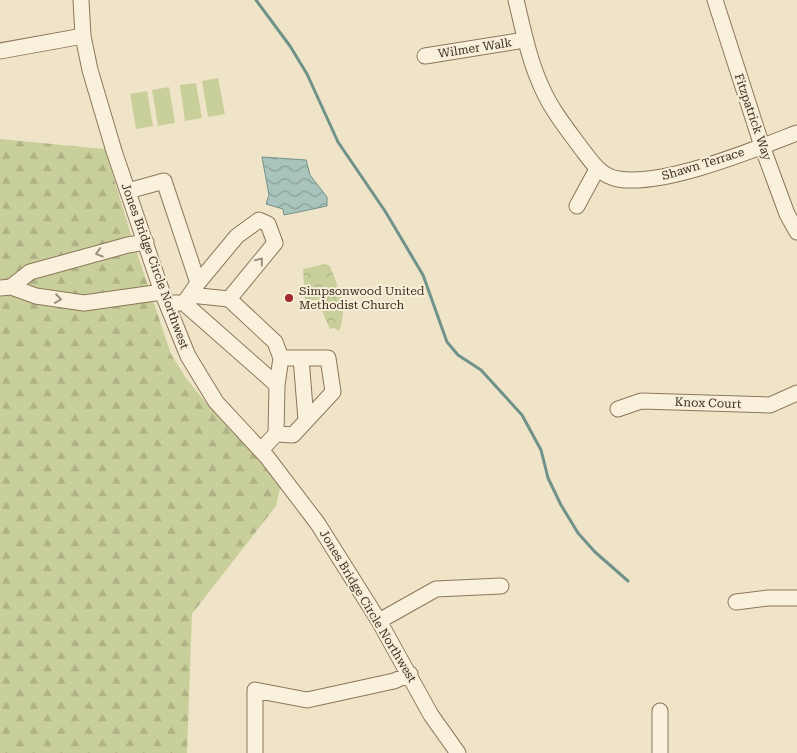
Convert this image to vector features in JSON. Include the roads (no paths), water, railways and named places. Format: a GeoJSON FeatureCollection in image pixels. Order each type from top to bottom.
{"type":"FeatureCollection","features":[{"type":"Feature","properties":{"kind":"street","name":"Jones Bridge Circle Northwest"},"geometry":{"type":"LineString","coordinates":[[81,0],[83,36],[114,151],[165,298],[188,356],[216,402],[261,450],[318,524],[379,621],[432,714],[458,753]]}},
{"type":"Feature","properties":{"kind":"street","name":"Shawn Terrace"},"geometry":{"type":"LineString","coordinates":[[516,0],[525,40],[542,88],[564,125],[597,169],[616,179],[638,181],[672,175],[797,133]]}},
{"type":"Feature","properties":{"kind":"street","name":"Fitzpatrick Way"},"geometry":{"type":"LineString","coordinates":[[715,0],[762,146],[787,214],[797,232]]}},
{"type":"Feature","properties":{"kind":"street"},"geometry":{"type":"LineString","coordinates":[[0,51],[83,36]]}},
{"type":"Feature","properties":{"kind":"street","name":"Wilmer Walk"},"geometry":{"type":"LineString","coordinates":[[425,56],[525,40]]}},
{"type":"Feature","properties":{"kind":"street"},"geometry":{"type":"LineString","coordinates":[[576,206],[597,169]]}},
{"type":"Feature","properties":{"kind":"street"},"geometry":{"type":"LineString","coordinates":[[128,191],[164,181],[191,294],[277,385]]}},
{"type":"Feature","properties":{"kind":"street"},"geometry":{"type":"LineString","coordinates":[[191,294],[237,236],[259,220],[268,224],[274,243],[230,299]]}},
{"type":"Feature","properties":{"kind":"street"},"geometry":{"type":"LineString","coordinates":[[5,288],[30,272],[128,245],[146,242]]}},
{"type":"Feature","properties":{"kind":"street"},"geometry":{"type":"LineString","coordinates":[[5,288],[36,296],[84,303],[165,298],[191,294],[230,299],[275,342],[281,358],[277,385],[276,434],[261,450]]}},
{"type":"Feature","properties":{"kind":"street"},"geometry":{"type":"LineString","coordinates":[[276,434],[292,435],[333,392],[328,358],[281,358]]}},
{"type":"Feature","properties":{"kind":"street"},"geometry":{"type":"LineString","coordinates":[[301,358],[306,420]]}},
{"type":"Feature","properties":{"kind":"street","name":"Knox Court"},"geometry":{"type":"LineString","coordinates":[[618,409],[641,400],[770,404],[797,393]]}},
{"type":"Feature","properties":{"kind":"street"},"geometry":{"type":"LineString","coordinates":[[379,621],[436,589],[501,586]]}},
{"type":"Feature","properties":{"kind":"street"},"geometry":{"type":"LineString","coordinates":[[736,602],[768,598],[797,598]]}},
{"type":"Feature","properties":{"kind":"street"},"geometry":{"type":"LineString","coordinates":[[255,753],[255,690],[307,700],[394,681],[410,674]]}},
{"type":"Feature","properties":{"kind":"street"},"geometry":{"type":"LineString","coordinates":[[660,711],[660,753]]}},
{"type":"Feature","properties":{"kind":"water"},"geometry":{"type":"Polygon","coordinates":[[[262,157],[306,160],[310,175],[327,197],[327,206],[284,215],[283,209],[266,204],[269,195],[262,157]]]}},
{"type":"Feature","properties":{"kind":"waterway"},"geometry":{"type":"LineString","coordinates":[[256,0],[290,46],[307,74],[338,142],[385,211],[423,275],[447,342],[458,355],[481,370],[522,415],[541,450],[548,478],[561,505],[578,533],[595,552],[628,581]]}},
{"type":"Feature","properties":{"kind":"place","name":"Simpsonwood United Methodist Church"},"geometry":{"type":"Point","coordinates":[289,298]}}]}
